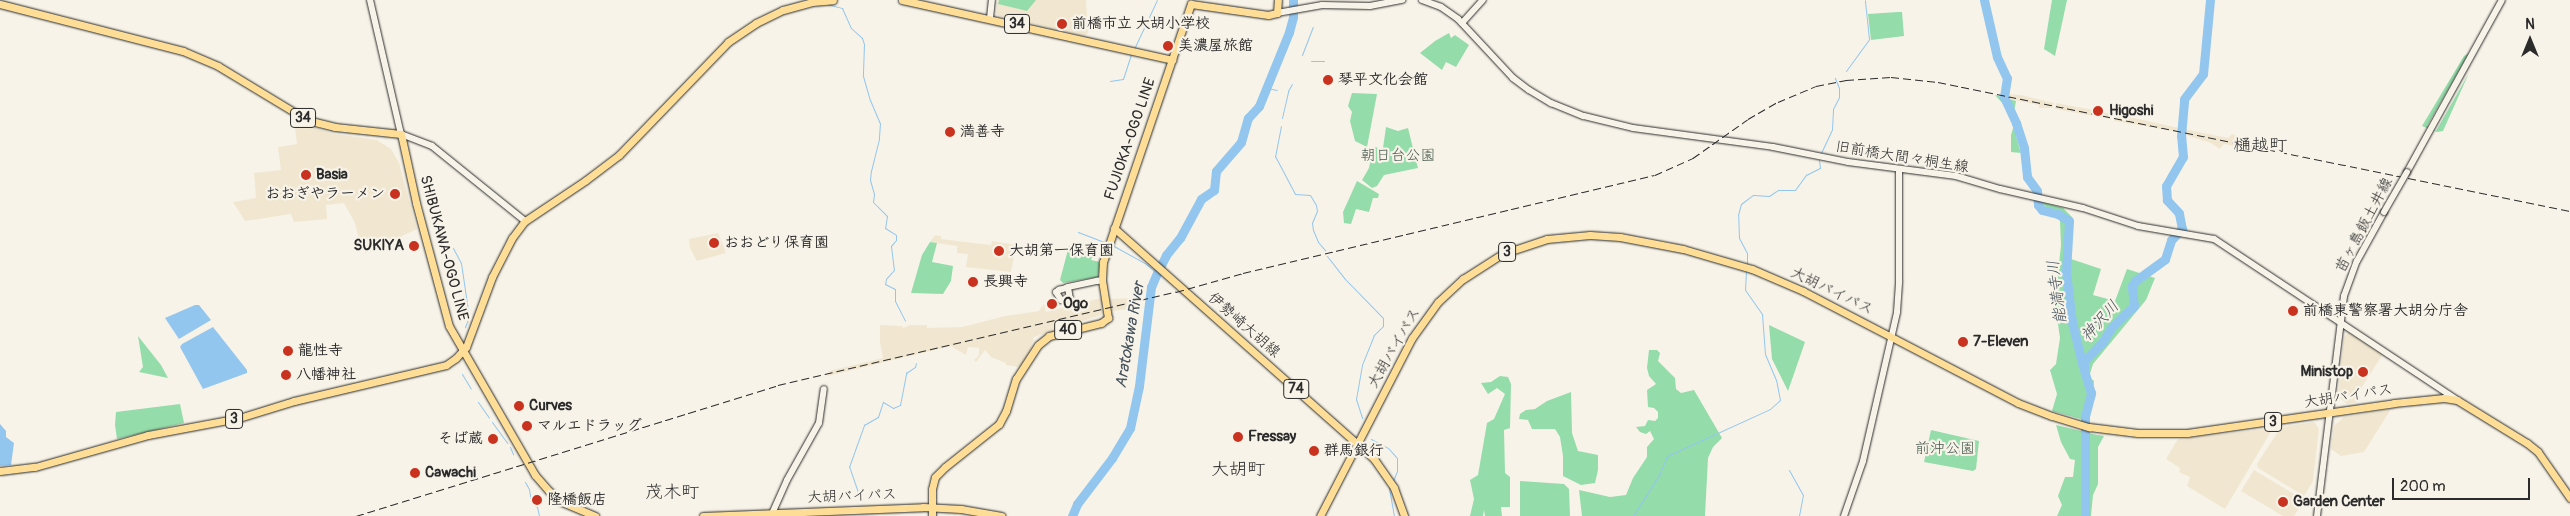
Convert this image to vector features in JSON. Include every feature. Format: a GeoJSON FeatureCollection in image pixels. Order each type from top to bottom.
{"type":"FeatureCollection","features":[{"type":"Feature","properties":{"kind":"main road","name":"SHIBUKAWA-OGO LINE"},"geometry":{"type":"LineString","coordinates":[[463,352],[471,338],[485,294],[499,263],[525,220],[586,180],[619,155],[711,57],[734,38],[764,18],[783,10],[812,2],[832,0]]}},
{"type":"Feature","properties":{"kind":"main road","name":"34"},"geometry":{"type":"LineString","coordinates":[[902,0],[990,18],[1172,60]]}},
{"type":"Feature","properties":{"kind":"main road"},"geometry":{"type":"LineString","coordinates":[[1278,0],[1279,13]]}},
{"type":"Feature","properties":{"kind":"main road","name":"34"},"geometry":{"type":"LineString","coordinates":[[0,4],[183,51],[218,66],[307,120],[335,127],[401,134]]}},
{"type":"Feature","properties":{"kind":"main road","name":"FUJIOKA-OGO LINE"},"geometry":{"type":"LineString","coordinates":[[1114,228],[1191,4],[1253,14],[1279,13]]}},
{"type":"Feature","properties":{"kind":"main road","name":"SHIBUKAWA-OGO LINE"},"geometry":{"type":"LineString","coordinates":[[401,134],[443,310],[463,352]]}},
{"type":"Feature","properties":{"kind":"main road","name":"40"},"geometry":{"type":"LineString","coordinates":[[932,516],[932,490],[935,478],[944,467],[999,424],[1006,411],[1016,379],[1038,345],[1052,335],[1106,320],[1108,312],[1101,268],[1114,228]]}},
{"type":"Feature","properties":{"kind":"main road","name":"伊勢崎大胡線"},"geometry":{"type":"LineString","coordinates":[[1114,228],[1377,462],[1391,482],[1404,516]]}},
{"type":"Feature","properties":{"kind":"main road","name":"大胡バイパス"},"geometry":{"type":"LineString","coordinates":[[1320,516],[1403,354],[1427,315],[1463,278],[1502,255],[1547,239],[1597,235],[1628,238],[1683,249],[1752,269],[1803,291],[2018,403],[2089,427],[2132,433],[2187,433],[2421,400],[2446,398],[2457,400]]}},
{"type":"Feature","properties":{"kind":"main road"},"geometry":{"type":"LineString","coordinates":[[463,352],[530,468],[542,485],[570,506],[595,516]]}},
{"type":"Feature","properties":{"kind":"main road","name":"3"},"geometry":{"type":"LineString","coordinates":[[0,471],[35,467],[148,435],[239,418],[294,401],[422,372],[446,365],[463,352]]}},
{"type":"Feature","properties":{"kind":"main road"},"geometry":{"type":"LineString","coordinates":[[2457,400],[2532,448],[2546,462],[2570,498]]}},
{"type":"Feature","properties":{"kind":"main road","name":"大胡バイパス"},"geometry":{"type":"LineString","coordinates":[[703,516],[932,507],[968,510],[1001,516]]}},
{"type":"Feature","properties":{"kind":"street"},"geometry":{"type":"LineString","coordinates":[[370,0],[401,134],[432,146],[525,220]]}},
{"type":"Feature","properties":{"kind":"street"},"geometry":{"type":"LineString","coordinates":[[990,18],[992,0]]}},
{"type":"Feature","properties":{"kind":"street"},"geometry":{"type":"LineString","coordinates":[[1279,13],[1328,4],[1370,6],[1402,0]]}},
{"type":"Feature","properties":{"kind":"street","name":"旧前橋大間々桐生線"},"geometry":{"type":"LineString","coordinates":[[1422,0],[1441,7],[1462,23],[1513,78],[1538,96],[1573,112],[1622,126],[1956,176],[2083,208],[2138,226],[2208,237],[2218,241],[2457,400]]}},
{"type":"Feature","properties":{"kind":"street"},"geometry":{"type":"LineString","coordinates":[[1462,23],[1483,0]]}},
{"type":"Feature","properties":{"kind":"street","name":"苗ヶ島飯土井線"},"geometry":{"type":"LineString","coordinates":[[2318,516],[2339,322],[2350,276],[2502,0]]}},
{"type":"Feature","properties":{"kind":"street"},"geometry":{"type":"LineString","coordinates":[[1844,516],[1862,461],[1899,294],[1900,169]]}},
{"type":"Feature","properties":{"kind":"street"},"geometry":{"type":"LineString","coordinates":[[1068,287],[1070,297],[1067,300],[1061,300],[1056,292],[1068,287],[1102,280]]}},
{"type":"Feature","properties":{"kind":"street"},"geometry":{"type":"LineString","coordinates":[[772,514],[787,480],[819,423],[824,389]]}},
{"type":"Feature","properties":{"kind":"shaded area","name":"前橋市立 大胡小学校"},"geometry":{"type":"Polygon","coordinates":[[[998,0],[1086,0],[1088,33],[1084,36],[999,16],[996,13],[998,0]]]}},
{"type":"Feature","properties":{"kind":"shaded area"},"geometry":{"type":"Polygon","coordinates":[[[2006,94],[2020,95],[2054,103],[2052,108],[2039,108],[2039,105],[2005,98],[2006,94]]]}},
{"type":"Feature","properties":{"kind":"shaded area"},"geometry":{"type":"Polygon","coordinates":[[[2056,103],[2111,114],[2110,119],[2055,109],[2056,103]]]}},
{"type":"Feature","properties":{"kind":"shaded area"},"geometry":{"type":"Polygon","coordinates":[[[2116,114],[2179,128],[2180,132],[2114,121],[2116,114]]]}},
{"type":"Feature","properties":{"kind":"shaded area"},"geometry":{"type":"Polygon","coordinates":[[[305,125],[335,134],[377,140],[391,149],[399,163],[417,229],[365,253],[361,248],[355,223],[344,203],[326,205],[327,219],[294,222],[291,214],[245,221],[233,202],[256,198],[254,173],[281,170],[278,147],[297,144],[295,128],[305,125]]]}},
{"type":"Feature","properties":{"kind":"shaded area"},"geometry":{"type":"Polygon","coordinates":[[[2184,129],[2228,138],[2232,134],[2264,145],[2261,151],[2224,144],[2220,149],[2211,143],[2183,134],[2184,129]]]}},
{"type":"Feature","properties":{"kind":"shaded area"},"geometry":{"type":"Polygon","coordinates":[[[718,233],[726,253],[697,261],[690,248],[689,239],[718,233]]]}},
{"type":"Feature","properties":{"kind":"shaded area"},"geometry":{"type":"Polygon","coordinates":[[[935,235],[941,236],[941,239],[957,241],[991,245],[992,241],[1016,245],[1011,272],[966,267],[968,254],[957,253],[957,246],[930,242],[935,235]]]}},
{"type":"Feature","properties":{"kind":"shaded area"},"geometry":{"type":"Polygon","coordinates":[[[1101,298],[1103,313],[1101,315],[1034,337],[1028,356],[1020,367],[1006,365],[1006,363],[991,357],[985,350],[976,362],[974,360],[979,355],[979,348],[968,347],[966,355],[951,346],[828,376],[829,371],[883,358],[880,342],[880,325],[902,326],[903,328],[910,325],[927,325],[927,328],[962,327],[1005,316],[1039,311],[1044,304],[1046,312],[1101,298]]]}},
{"type":"Feature","properties":{"kind":"shaded area"},"geometry":{"type":"Polygon","coordinates":[[[1135,298],[1134,305],[1129,309],[1112,311],[1108,299],[1135,298]]]}},
{"type":"Feature","properties":{"kind":"shaded area"},"geometry":{"type":"Polygon","coordinates":[[[2349,332],[2383,354],[2358,393],[2360,396],[2358,402],[2347,404],[2338,396],[2344,337],[2349,332]]]}},
{"type":"Feature","properties":{"kind":"shaded area"},"geometry":{"type":"Polygon","coordinates":[[[2391,409],[2364,452],[2341,456],[2331,449],[2334,426],[2344,417],[2391,409]]]}},
{"type":"Feature","properties":{"kind":"shaded area"},"geometry":{"type":"Polygon","coordinates":[[[2314,422],[2319,429],[2313,481],[2304,496],[2258,468],[2257,464],[2281,427],[2314,422]]]}},
{"type":"Feature","properties":{"kind":"shaded area"},"geometry":{"type":"Polygon","coordinates":[[[2273,428],[2225,509],[2187,486],[2190,477],[2179,472],[2180,468],[2166,459],[2178,439],[2273,428]]]}},
{"type":"Feature","properties":{"kind":"shaded area"},"geometry":{"type":"Polygon","coordinates":[[[2254,470],[2304,500],[2294,516],[2283,516],[2241,491],[2254,470]]]}},
{"type":"Feature","properties":{"kind":"green space"},"geometry":{"type":"Polygon","coordinates":[[[999,0],[1036,0],[1027,11],[998,4],[999,0]]]}},
{"type":"Feature","properties":{"kind":"green space"},"geometry":{"type":"Polygon","coordinates":[[[2052,0],[2067,0],[2055,56],[2044,49],[2052,0]]]}},
{"type":"Feature","properties":{"kind":"green space"},"geometry":{"type":"Polygon","coordinates":[[[1902,12],[1904,36],[1871,40],[1868,14],[1902,12]]]}},
{"type":"Feature","properties":{"kind":"green space"},"geometry":{"type":"Polygon","coordinates":[[[1449,33],[1451,38],[1455,35],[1469,45],[1456,67],[1446,62],[1442,70],[1420,53],[1449,33]]]}},
{"type":"Feature","properties":{"kind":"green space"},"geometry":{"type":"Polygon","coordinates":[[[2469,53],[2427,126],[2436,131],[2469,73],[2443,131],[2437,132],[2422,126],[2464,56],[2469,53]]]}},
{"type":"Feature","properties":{"kind":"green space"},"geometry":{"type":"Polygon","coordinates":[[[1352,93],[1377,94],[1367,147],[1355,141],[1350,121],[1352,112],[1348,106],[1352,93]]]}},
{"type":"Feature","properties":{"kind":"green space"},"geometry":{"type":"Polygon","coordinates":[[[1995,95],[2016,101],[2014,112],[2020,122],[2016,136],[2021,153],[2011,152],[2011,135],[2014,125],[2006,107],[1995,95]]]}},
{"type":"Feature","properties":{"kind":"green space","name":"朝日台公園"},"geometry":{"type":"Polygon","coordinates":[[[1386,127],[1398,131],[1408,128],[1418,168],[1384,175],[1377,186],[1372,188],[1362,180],[1369,168],[1373,147],[1379,148],[1379,154],[1382,155],[1386,127]]]}},
{"type":"Feature","properties":{"kind":"green space"},"geometry":{"type":"Polygon","coordinates":[[[1357,181],[1379,194],[1378,198],[1373,198],[1369,212],[1356,209],[1351,224],[1344,223],[1343,212],[1357,181]]]}},
{"type":"Feature","properties":{"kind":"green space"},"geometry":{"type":"Polygon","coordinates":[[[2041,202],[2063,208],[2073,218],[2071,259],[2101,269],[2093,295],[2115,301],[2127,269],[2155,278],[2146,300],[2093,364],[2089,377],[2094,381],[2089,421],[2086,420],[2086,433],[2104,436],[2098,447],[2098,484],[2093,495],[2091,516],[2057,516],[2062,505],[2058,496],[2065,477],[2073,477],[2075,460],[2070,459],[2061,442],[2056,425],[2081,431],[2081,419],[2052,411],[2057,394],[2050,370],[2056,364],[2060,338],[2055,303],[2061,245],[2060,221],[2041,202]]]}},
{"type":"Feature","properties":{"kind":"green space"},"geometry":{"type":"Polygon","coordinates":[[[930,242],[937,243],[932,262],[953,266],[951,281],[943,294],[911,293],[922,255],[930,242]]]}},
{"type":"Feature","properties":{"kind":"green space"},"geometry":{"type":"Polygon","coordinates":[[[1069,246],[1090,253],[1093,255],[1091,260],[1100,262],[1098,277],[1063,283],[1060,280],[1069,246]]]}},
{"type":"Feature","properties":{"kind":"green space"},"geometry":{"type":"Polygon","coordinates":[[[1769,325],[1805,342],[1788,391],[1772,359],[1769,325]]]}},
{"type":"Feature","properties":{"kind":"green space"},"geometry":{"type":"Polygon","coordinates":[[[138,336],[161,365],[168,378],[139,372],[143,367],[138,336]]]}},
{"type":"Feature","properties":{"kind":"green space"},"geometry":{"type":"Polygon","coordinates":[[[1649,350],[1657,350],[1660,353],[1658,361],[1675,378],[1676,389],[1681,393],[1694,390],[1722,438],[1713,447],[1708,458],[1705,516],[1582,516],[1579,490],[1610,497],[1626,495],[1633,478],[1647,457],[1647,447],[1654,439],[1650,431],[1646,434],[1640,432],[1636,427],[1645,426],[1648,420],[1655,421],[1658,418],[1658,412],[1654,408],[1648,407],[1647,390],[1656,384],[1649,376],[1647,368],[1649,350]]]}},
{"type":"Feature","properties":{"kind":"green space"},"geometry":{"type":"Polygon","coordinates":[[[1500,376],[1508,377],[1511,384],[1510,428],[1504,430],[1505,473],[1510,477],[1510,507],[1501,507],[1502,516],[1485,516],[1484,510],[1483,516],[1470,516],[1474,499],[1470,480],[1478,475],[1487,423],[1494,419],[1505,394],[1497,388],[1488,394],[1481,383],[1491,382],[1500,376]]]}},
{"type":"Feature","properties":{"kind":"green space"},"geometry":{"type":"Polygon","coordinates":[[[1571,392],[1572,433],[1578,451],[1598,455],[1598,470],[1595,483],[1581,485],[1563,476],[1563,456],[1560,437],[1555,429],[1532,429],[1528,420],[1519,419],[1520,414],[1526,410],[1535,409],[1547,401],[1571,392]]]}},
{"type":"Feature","properties":{"kind":"green space"},"geometry":{"type":"Polygon","coordinates":[[[180,404],[184,423],[117,439],[116,412],[180,404]]]}},
{"type":"Feature","properties":{"kind":"green space","name":"前沖公園"},"geometry":{"type":"Polygon","coordinates":[[[1931,430],[1979,441],[1976,469],[1973,471],[1924,462],[1931,430]]]}},
{"type":"Feature","properties":{"kind":"green space"},"geometry":{"type":"Polygon","coordinates":[[[1520,481],[1564,484],[1569,489],[1570,516],[1520,516],[1520,481]]]}},
{"type":"Feature","properties":{"kind":"water"},"geometry":{"type":"Polygon","coordinates":[[[199,305],[211,320],[179,339],[165,318],[199,305]]]}},
{"type":"Feature","properties":{"kind":"water"},"geometry":{"type":"Polygon","coordinates":[[[213,327],[247,370],[247,373],[203,389],[180,347],[182,344],[213,327]]]}},
{"type":"Feature","properties":{"kind":"water"},"geometry":{"type":"Polygon","coordinates":[[[0,424],[6,431],[6,437],[14,443],[11,465],[0,466],[0,424]]]}},
{"type":"Feature","properties":{"kind":"waterway"},"geometry":{"type":"LineString","coordinates":[[1134,49],[1157,0]]}},
{"type":"Feature","properties":{"kind":"waterway","name":"Aratokawa River"},"geometry":{"type":"LineString","coordinates":[[1072,516],[1077,504],[1112,458],[1130,428],[1139,386],[1151,287],[1166,255],[1180,238],[1201,199],[1214,190],[1216,171],[1241,142],[1248,118],[1259,106],[1289,32],[1293,17],[1293,0]]}},
{"type":"Feature","properties":{"kind":"waterway"},"geometry":{"type":"LineString","coordinates":[[1846,71],[1869,39],[1865,0]]}},
{"type":"Feature","properties":{"kind":"waterway","name":"能満寺川"},"geometry":{"type":"LineString","coordinates":[[1984,0],[1997,57],[2007,78],[2004,97],[2016,123],[2024,148],[2027,177],[2037,191],[2038,205],[2042,210],[2058,214],[2069,221],[2066,272],[2072,322],[2083,367]]}},
{"type":"Feature","properties":{"kind":"waterway","name":"神沢川"},"geometry":{"type":"LineString","coordinates":[[2085,516],[2085,416],[2091,393],[2084,370],[2084,361],[2103,341],[2111,328],[2134,306],[2132,286],[2135,281],[2165,259],[2171,240],[2182,229],[2179,213],[2167,200],[2166,186],[2183,157],[2181,136],[2184,99],[2203,74],[2210,0]]}},
{"type":"Feature","properties":{"kind":"waterway"},"geometry":{"type":"LineString","coordinates":[[827,4],[842,8],[851,28],[862,38],[864,44],[863,76],[870,100],[880,123],[879,139],[870,180],[874,194],[873,202],[887,216],[885,228],[896,235],[896,240],[891,246],[894,270],[886,279],[885,284],[895,289],[895,301],[905,321]]}},
{"type":"Feature","properties":{"kind":"waterway"},"geometry":{"type":"LineString","coordinates":[[1302,55],[1313,27]]}},
{"type":"Feature","properties":{"kind":"waterway"},"geometry":{"type":"LineString","coordinates":[[1110,81],[1123,79],[1131,54]]}},
{"type":"Feature","properties":{"kind":"waterway"},"geometry":{"type":"LineString","coordinates":[[1311,61],[1324,61]]}},
{"type":"Feature","properties":{"kind":"waterway"},"geometry":{"type":"LineString","coordinates":[[1821,153],[1832,129],[1833,109],[1839,97],[1839,88],[1835,78]]}},
{"type":"Feature","properties":{"kind":"waterway"},"geometry":{"type":"LineString","coordinates":[[1282,118],[1288,91],[1292,84]]}},
{"type":"Feature","properties":{"kind":"waterway"},"geometry":{"type":"LineString","coordinates":[[1267,88],[1277,90]]}},
{"type":"Feature","properties":{"kind":"waterway"},"geometry":{"type":"LineString","coordinates":[[1281,126],[1275,156],[1295,194],[1310,195],[1316,205],[1317,211],[1312,223],[1313,230],[1318,242],[1325,250]]}},
{"type":"Feature","properties":{"kind":"waterway"},"geometry":{"type":"LineString","coordinates":[[1747,266],[1747,253],[1739,238],[1738,215],[1741,204],[1753,195],[1769,196],[1778,190],[1795,190],[1806,175],[1820,168],[1819,160]]}},
{"type":"Feature","properties":{"kind":"waterway"},"geometry":{"type":"LineString","coordinates":[[1078,232],[1106,243]]}},
{"type":"Feature","properties":{"kind":"waterway"},"geometry":{"type":"LineString","coordinates":[[1112,245],[1146,264],[1157,273]]}},
{"type":"Feature","properties":{"kind":"waterway"},"geometry":{"type":"LineString","coordinates":[[453,248],[461,263],[469,317],[465,327]]}},
{"type":"Feature","properties":{"kind":"waterway"},"geometry":{"type":"LineString","coordinates":[[1327,256],[1345,279],[1383,318],[1383,326],[1374,335],[1362,365],[1356,399],[1362,418]]}},
{"type":"Feature","properties":{"kind":"waterway"},"geometry":{"type":"LineString","coordinates":[[1633,516],[1659,475],[1667,456],[1770,409],[1780,400],[1776,380],[1765,354],[1762,314],[1745,290],[1746,270]]}},
{"type":"Feature","properties":{"kind":"waterway"},"geometry":{"type":"LineString","coordinates":[[861,501],[849,467],[864,425],[878,417],[883,402],[893,408],[900,405],[906,373],[915,367],[916,363]]}},
{"type":"Feature","properties":{"kind":"waterway"},"geometry":{"type":"LineString","coordinates":[[462,374],[471,389]]}},
{"type":"Feature","properties":{"kind":"waterway"},"geometry":{"type":"LineString","coordinates":[[478,402],[489,418]]}},
{"type":"Feature","properties":{"kind":"waterway"},"geometry":{"type":"LineString","coordinates":[[492,422],[507,443]]}},
{"type":"Feature","properties":{"kind":"waterway"},"geometry":{"type":"LineString","coordinates":[[1371,439],[1388,448],[1397,458],[1397,471],[1393,481]]}},
{"type":"Feature","properties":{"kind":"waterway"},"geometry":{"type":"LineString","coordinates":[[510,447],[513,454]]}},
{"type":"Feature","properties":{"kind":"waterway"},"geometry":{"type":"LineString","coordinates":[[1789,470],[1803,495],[1799,516]]}},
{"type":"Feature","properties":{"kind":"waterway"},"geometry":{"type":"LineString","coordinates":[[525,482],[529,489],[531,502],[537,507],[539,516]]}},
{"type":"Feature","properties":{"kind":"waterway"},"geometry":{"type":"LineString","coordinates":[[1389,488],[1394,516]]}},
{"type":"Feature","properties":{"kind":"railway"},"geometry":{"type":"LineString","coordinates":[[356,516],[778,385],[1176,292],[1243,273],[1655,175],[1693,158],[1748,119],[1778,102],[1816,86],[1846,80],[1891,77],[1938,82],[2570,211]]}},
{"type":"Feature","properties":{"kind":"place","name":"前橋市立 大胡小学校"},"geometry":{"type":"Point","coordinates":[1062,24]}},
{"type":"Feature","properties":{"kind":"place","name":"美濃屋旅館"},"geometry":{"type":"Point","coordinates":[1168,46]}},
{"type":"Feature","properties":{"kind":"place","name":"琴平文化会館"},"geometry":{"type":"Point","coordinates":[1328,80]}},
{"type":"Feature","properties":{"kind":"place","name":"Higoshi"},"geometry":{"type":"Point","coordinates":[2098,111]}},
{"type":"Feature","properties":{"kind":"place","name":"満善寺"},"geometry":{"type":"Point","coordinates":[950,132]}},
{"type":"Feature","properties":{"kind":"place","name":"Basia"},"geometry":{"type":"Point","coordinates":[306,175]}},
{"type":"Feature","properties":{"kind":"place","name":"おおぎやラーメン"},"geometry":{"type":"Point","coordinates":[395,194]}},
{"type":"Feature","properties":{"kind":"place","name":"おおどり保育園"},"geometry":{"type":"Point","coordinates":[714,243]}},
{"type":"Feature","properties":{"kind":"place","name":"SUKIYA"},"geometry":{"type":"Point","coordinates":[414,246]}},
{"type":"Feature","properties":{"kind":"place","name":"大胡第一保育園"},"geometry":{"type":"Point","coordinates":[999,251]}},
{"type":"Feature","properties":{"kind":"place","name":"長興寺"},"geometry":{"type":"Point","coordinates":[973,282]}},
{"type":"Feature","properties":{"kind":"place","name":"Ogo"},"geometry":{"type":"Point","coordinates":[1052,304]}},
{"type":"Feature","properties":{"kind":"place","name":"前橋東警察署大胡分庁舎"},"geometry":{"type":"Point","coordinates":[2293,311]}},
{"type":"Feature","properties":{"kind":"place","name":"7-Eleven"},"geometry":{"type":"Point","coordinates":[1963,342]}},
{"type":"Feature","properties":{"kind":"place","name":"龍性寺"},"geometry":{"type":"Point","coordinates":[288,351]}},
{"type":"Feature","properties":{"kind":"place","name":"Ministop"},"geometry":{"type":"Point","coordinates":[2363,372]}},
{"type":"Feature","properties":{"kind":"place","name":"八幡神社"},"geometry":{"type":"Point","coordinates":[286,375]}},
{"type":"Feature","properties":{"kind":"place","name":"Curves"},"geometry":{"type":"Point","coordinates":[519,406]}},
{"type":"Feature","properties":{"kind":"place","name":"マルエドラッグ"},"geometry":{"type":"Point","coordinates":[527,426]}},
{"type":"Feature","properties":{"kind":"place","name":"Fressay"},"geometry":{"type":"Point","coordinates":[1238,437]}},
{"type":"Feature","properties":{"kind":"place","name":"そば蔵"},"geometry":{"type":"Point","coordinates":[493,439]}},
{"type":"Feature","properties":{"kind":"place","name":"群馬銀行"},"geometry":{"type":"Point","coordinates":[1314,451]}},
{"type":"Feature","properties":{"kind":"place","name":"Cawachi"},"geometry":{"type":"Point","coordinates":[415,473]}},
{"type":"Feature","properties":{"kind":"place","name":"隆橋飯店"},"geometry":{"type":"Point","coordinates":[537,500]}},
{"type":"Feature","properties":{"kind":"place","name":"Garden Center"},"geometry":{"type":"Point","coordinates":[2283,502]}},
{"type":"Feature","properties":{"kind":"district","name":"樋越町"},"geometry":{"type":"Point","coordinates":[2260,146]}},
{"type":"Feature","properties":{"kind":"district","name":"大胡町"},"geometry":{"type":"Point","coordinates":[1238,470]}},
{"type":"Feature","properties":{"kind":"district","name":"茂木町"},"geometry":{"type":"Point","coordinates":[672,493]}}]}
